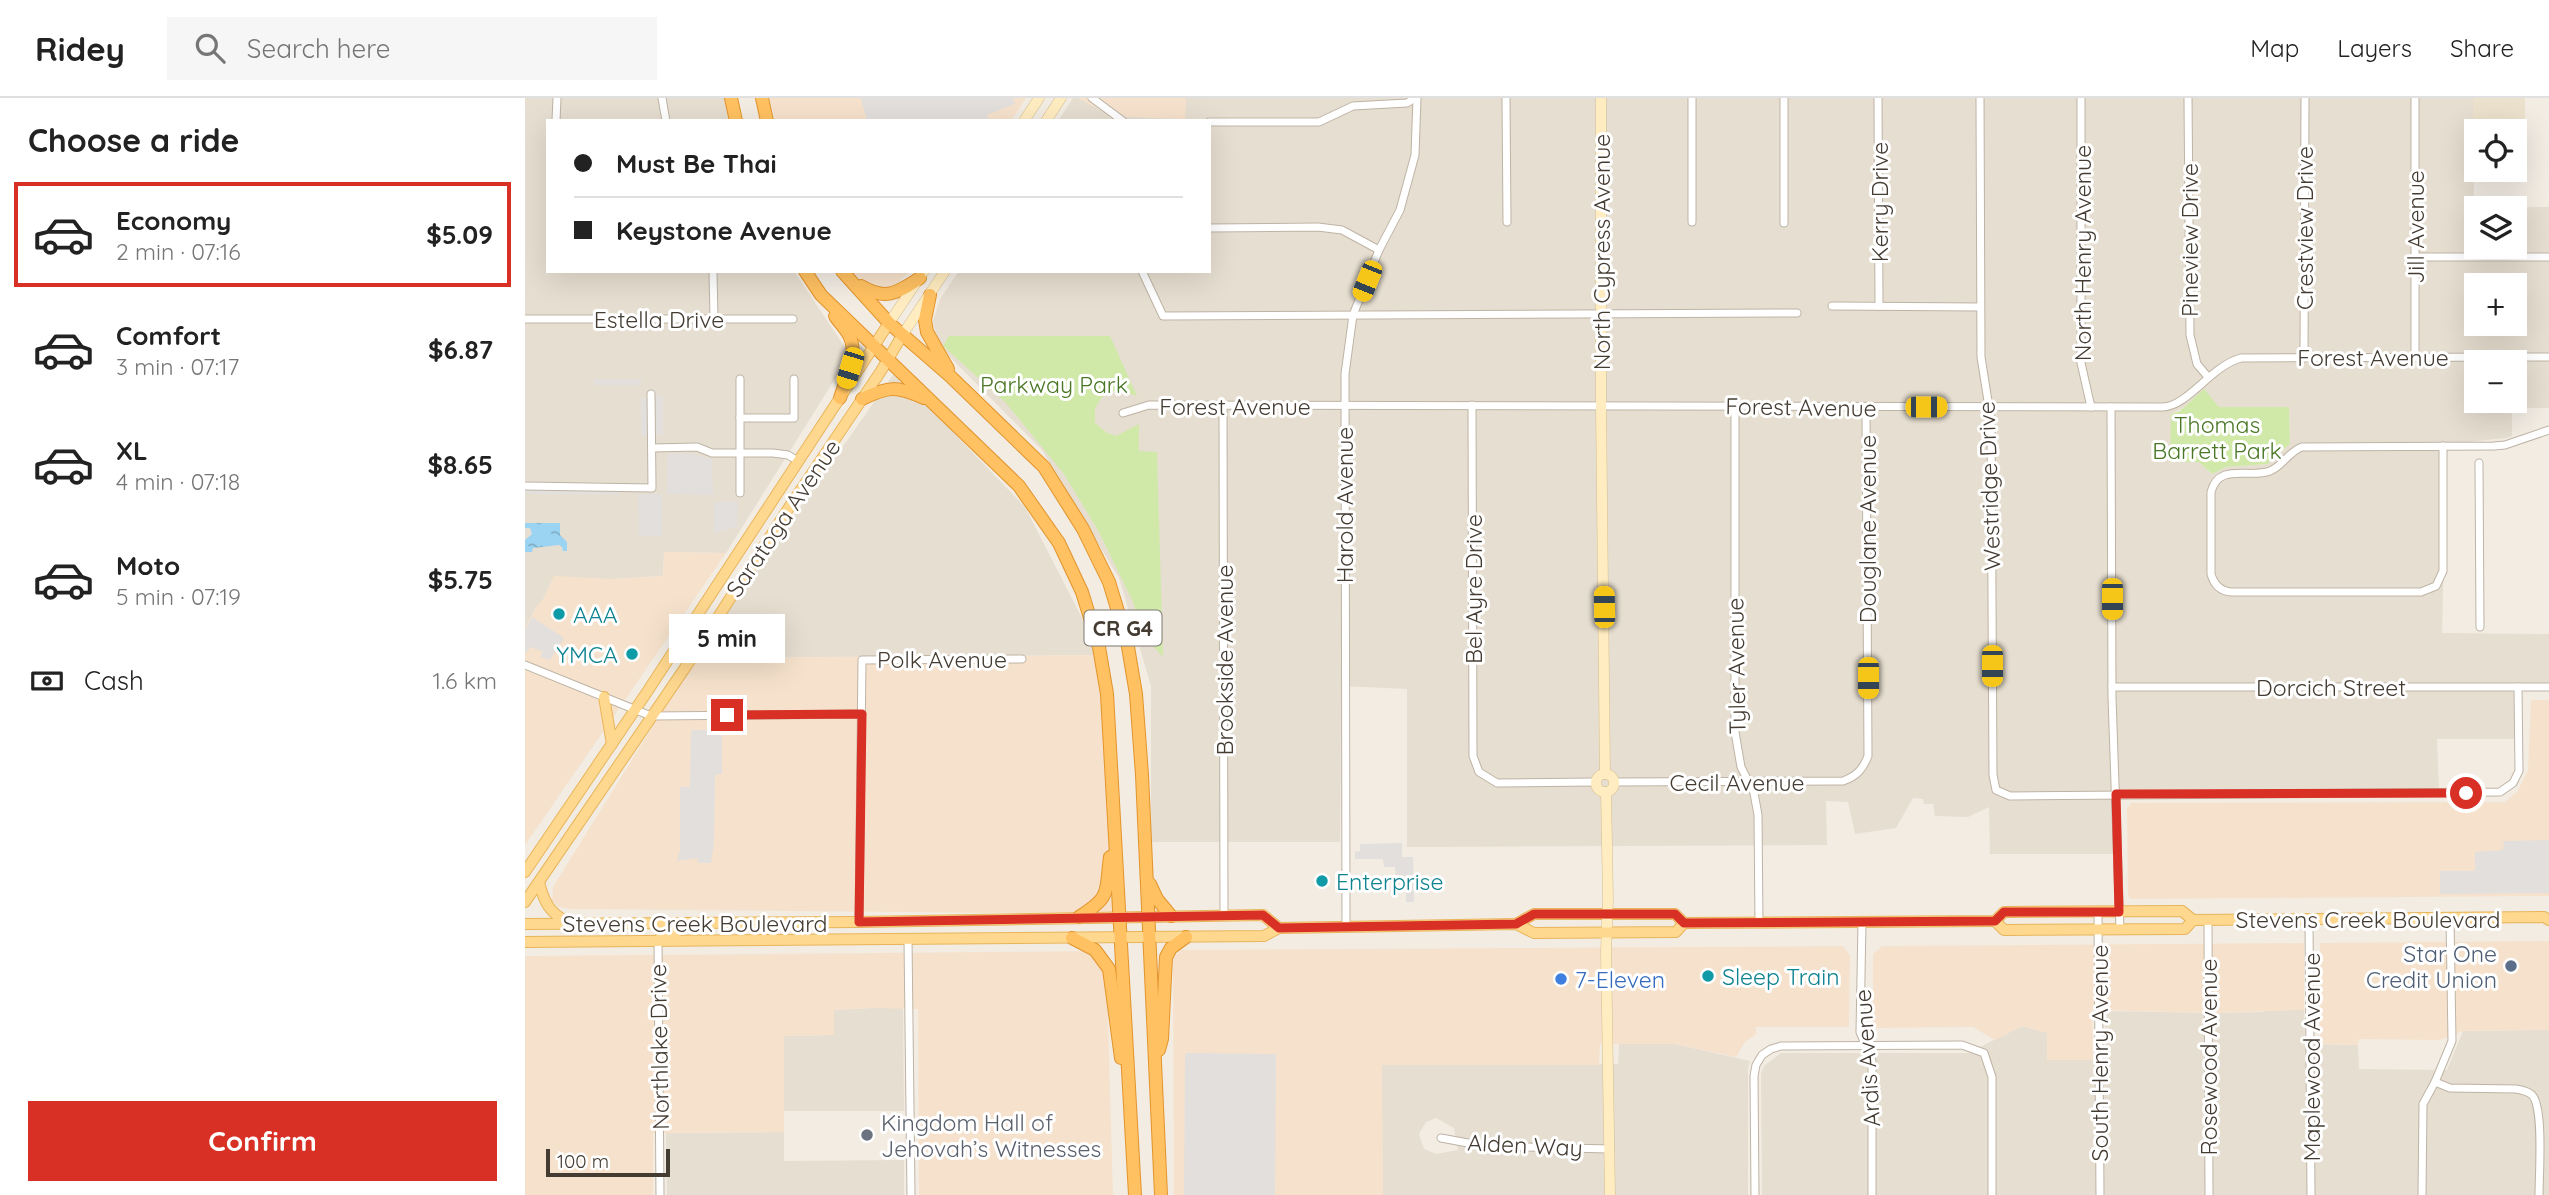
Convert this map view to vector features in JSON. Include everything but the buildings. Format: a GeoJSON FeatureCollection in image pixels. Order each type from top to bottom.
{"type":"FeatureCollection","features":[{"type":"Feature","properties":{"kind":"highway"},"geometry":{"type":"LineString","coordinates":[[731,99],[736,119]]}},
{"type":"Feature","properties":{"kind":"highway"},"geometry":{"type":"LineString","coordinates":[[762,100],[767,119]]}},
{"type":"Feature","properties":{"kind":"highway","name":"CR G4"},"geometry":{"type":"LineString","coordinates":[[806,273],[821,295],[1019,486],[1059,543],[1082,593],[1099,647],[1107,694],[1135,1195]]}},
{"type":"Feature","properties":{"kind":"highway"},"geometry":{"type":"LineString","coordinates":[[843,273],[874,294],[892,294],[922,275]]}},
{"type":"Feature","properties":{"kind":"highway","name":"CR G4"},"geometry":{"type":"LineString","coordinates":[[843,273],[889,323],[950,376],[1044,467],[1083,529],[1109,582],[1127,641],[1136,694],[1161,1195]]}},
{"type":"Feature","properties":{"kind":"highway"},"geometry":{"type":"LineString","coordinates":[[821,295],[851,341],[852,359],[840,398]]}},
{"type":"Feature","properties":{"kind":"highway"},"geometry":{"type":"LineString","coordinates":[[930,295],[927,332],[950,376]]}},
{"type":"Feature","properties":{"kind":"highway"},"geometry":{"type":"LineString","coordinates":[[862,399],[885,388],[898,388],[927,400],[944,413]]}},
{"type":"Feature","properties":{"kind":"highway"},"geometry":{"type":"LineString","coordinates":[[1079,917],[1099,904],[1105,896],[1114,801]]}},
{"type":"Feature","properties":{"kind":"highway"},"geometry":{"type":"LineString","coordinates":[[1146,870],[1157,899],[1171,916]]}},
{"type":"Feature","properties":{"kind":"highway"},"geometry":{"type":"LineString","coordinates":[[1156,1060],[1162,1039],[1166,957],[1171,948],[1186,937]]}},
{"type":"Feature","properties":{"kind":"highway"},"geometry":{"type":"LineString","coordinates":[[1072,938],[1095,950],[1109,969],[1117,1040],[1128,1079]]}},
{"type":"Feature","properties":{"kind":"main road","name":"Saratoga Avenue"},"geometry":{"type":"LineString","coordinates":[[525,872],[636,709],[889,323]]}},
{"type":"Feature","properties":{"kind":"main road","name":"Saratoga Avenue"},"geometry":{"type":"LineString","coordinates":[[525,902],[652,716],[903,334]]}},
{"type":"Feature","properties":{"kind":"main road"},"geometry":{"type":"LineString","coordinates":[[604,696],[612,744]]}},
{"type":"Feature","properties":{"kind":"main road"},"geometry":{"type":"LineString","coordinates":[[539,882],[545,904],[554,915],[569,923]]}},
{"type":"Feature","properties":{"kind":"main road","name":"Stevens Creek Boulevard"},"geometry":{"type":"LineString","coordinates":[[1516,924],[1534,914],[1607,913],[1675,914],[1684,923],[1995,921],[2004,912],[2182,912],[2193,920],[2547,917]]}},
{"type":"Feature","properties":{"kind":"main road","name":"Stevens Creek Boulevard"},"geometry":{"type":"LineString","coordinates":[[525,924],[1263,915],[1279,928]]}},
{"type":"Feature","properties":{"kind":"main road","name":"Stevens Creek Boulevard"},"geometry":{"type":"LineString","coordinates":[[1995,921],[2004,930],[2185,929],[2193,920]]}},
{"type":"Feature","properties":{"kind":"main road"},"geometry":{"type":"LineString","coordinates":[[908,939],[913,931],[932,921]]}},
{"type":"Feature","properties":{"kind":"main road"},"geometry":{"type":"LineString","coordinates":[[831,940],[839,931],[854,929],[859,922]]}},
{"type":"Feature","properties":{"kind":"main road"},"geometry":{"type":"LineString","coordinates":[[658,941],[665,932],[678,931],[687,923]]}},
{"type":"Feature","properties":{"kind":"main road","name":"Stevens Creek Boulevard"},"geometry":{"type":"LineString","coordinates":[[525,942],[1264,936],[1279,928],[1346,925],[1516,924],[1534,933],[1676,932],[1684,923]]}},
{"type":"Feature","properties":{"kind":"main road"},"geometry":{"type":"LineString","coordinates":[[525,948],[540,942]]}},
{"type":"Feature","properties":{"kind":"street"},"geometry":{"type":"LineString","coordinates":[[556,119],[557,98]]}},
{"type":"Feature","properties":{"kind":"street"},"geometry":{"type":"LineString","coordinates":[[662,98],[666,119]]}},
{"type":"Feature","properties":{"kind":"street"},"geometry":{"type":"LineString","coordinates":[[1025,119],[1039,98]]}},
{"type":"Feature","properties":{"kind":"street"},"geometry":{"type":"LineString","coordinates":[[1047,119],[1061,98]]}},
{"type":"Feature","properties":{"kind":"street"},"geometry":{"type":"LineString","coordinates":[[1092,98],[1120,119]]}},
{"type":"Feature","properties":{"kind":"street"},"geometry":{"type":"LineString","coordinates":[[1211,122],[1319,121],[1353,106],[1407,103],[1416,98]]}},
{"type":"Feature","properties":{"kind":"street","name":"Harold Avenue"},"geometry":{"type":"LineString","coordinates":[[1346,925],[1343,407],[1346,358],[1353,315],[1379,250],[1400,210],[1415,155],[1416,98]]}},
{"type":"Feature","properties":{"kind":"street"},"geometry":{"type":"LineString","coordinates":[[1507,98],[1507,222]]}},
{"type":"Feature","properties":{"kind":"street","name":"North Cypress Avenue"},"geometry":{"type":"LineString","coordinates":[[1601,98],[1605,774]]}},
{"type":"Feature","properties":{"kind":"street"},"geometry":{"type":"LineString","coordinates":[[1692,98],[1692,222]]}},
{"type":"Feature","properties":{"kind":"street"},"geometry":{"type":"LineString","coordinates":[[1784,98],[1784,223]]}},
{"type":"Feature","properties":{"kind":"street","name":"Kerry Drive"},"geometry":{"type":"LineString","coordinates":[[1878,98],[1879,306]]}},
{"type":"Feature","properties":{"kind":"street","name":"Westridge Drive"},"geometry":{"type":"LineString","coordinates":[[1980,98],[1981,357],[1991,420],[1993,775],[1996,790],[2010,796],[2116,794]]}},
{"type":"Feature","properties":{"kind":"street","name":"North Henry Avenue"},"geometry":{"type":"LineString","coordinates":[[2081,98],[2081,363],[2091,407]]}},
{"type":"Feature","properties":{"kind":"street","name":"Pineview Drive"},"geometry":{"type":"LineString","coordinates":[[2188,98],[2190,335],[2197,365],[2208,377]]}},
{"type":"Feature","properties":{"kind":"street","name":"Crestview Drive"},"geometry":{"type":"LineString","coordinates":[[2304,358],[2305,98]]}},
{"type":"Feature","properties":{"kind":"street","name":"Jill Avenue"},"geometry":{"type":"LineString","coordinates":[[2415,98],[2416,357]]}},
{"type":"Feature","properties":{"kind":"street"},"geometry":{"type":"LineString","coordinates":[[1211,228],[1318,226],[1342,230],[1379,250]]}},
{"type":"Feature","properties":{"kind":"street"},"geometry":{"type":"LineString","coordinates":[[2415,257],[2549,257]]}},
{"type":"Feature","properties":{"kind":"street"},"geometry":{"type":"LineString","coordinates":[[713,273],[714,319]]}},
{"type":"Feature","properties":{"kind":"street","name":"Saratoga Avenue"},"geometry":{"type":"LineString","coordinates":[[903,334],[944,273]]}},
{"type":"Feature","properties":{"kind":"street"},"geometry":{"type":"LineString","coordinates":[[1143,273],[1163,316],[1797,313]]}},
{"type":"Feature","properties":{"kind":"street","name":"Saratoga Avenue"},"geometry":{"type":"LineString","coordinates":[[889,323],[922,275]]}},
{"type":"Feature","properties":{"kind":"street"},"geometry":{"type":"LineString","coordinates":[[1832,306],[1980,307]]}},
{"type":"Feature","properties":{"kind":"street","name":"Estella Drive"},"geometry":{"type":"LineString","coordinates":[[525,319],[793,319]]}},
{"type":"Feature","properties":{"kind":"street","name":"Forest Avenue"},"geometry":{"type":"LineString","coordinates":[[1123,413],[1149,405],[1866,408],[2174,405],[2223,365],[2241,358],[2549,357]]}},
{"type":"Feature","properties":{"kind":"street"},"geometry":{"type":"LineString","coordinates":[[740,379],[740,494]]}},
{"type":"Feature","properties":{"kind":"street"},"geometry":{"type":"LineString","coordinates":[[740,418],[794,418],[794,379]]}},
{"type":"Feature","properties":{"kind":"street"},"geometry":{"type":"LineString","coordinates":[[525,486],[652,488],[651,394]]}},
{"type":"Feature","properties":{"kind":"street","name":"Bel Ayre Drive"},"geometry":{"type":"LineString","coordinates":[[1472,405],[1473,756],[1479,772],[1497,783],[1596,782]]}},
{"type":"Feature","properties":{"kind":"street","name":"Brookside Avenue"},"geometry":{"type":"LineString","coordinates":[[1223,406],[1224,915]]}},
{"type":"Feature","properties":{"kind":"street","name":"Tyler Avenue"},"geometry":{"type":"LineString","coordinates":[[1735,406],[1735,732],[1737,750],[1747,782],[1754,793],[1758,814],[1759,922]]}},
{"type":"Feature","properties":{"kind":"street"},"geometry":{"type":"LineString","coordinates":[[2111,407],[2112,687],[2120,929]]}},
{"type":"Feature","properties":{"kind":"street","name":"Douglane Avenue"},"geometry":{"type":"LineString","coordinates":[[1859,773],[1868,756],[1866,408]]}},
{"type":"Feature","properties":{"kind":"street"},"geometry":{"type":"LineString","coordinates":[[2443,446],[2443,571],[2437,586],[2421,592],[2225,592],[2213,582],[2211,492],[2214,482],[2221,476],[2270,471],[2302,447],[2505,445],[2549,430]]}},
{"type":"Feature","properties":{"kind":"street"},"geometry":{"type":"LineString","coordinates":[[652,448],[697,447],[712,453],[788,455],[798,461]]}},
{"type":"Feature","properties":{"kind":"street"},"geometry":{"type":"LineString","coordinates":[[2479,463],[2480,627]]}},
{"type":"Feature","properties":{"kind":"street","name":"Polk Avenue"},"geometry":{"type":"LineString","coordinates":[[862,714],[862,660],[1022,659]]}},
{"type":"Feature","properties":{"kind":"street"},"geometry":{"type":"LineString","coordinates":[[525,665],[652,716],[862,714],[859,922]]}},
{"type":"Feature","properties":{"kind":"street","name":"Dorcich Street"},"geometry":{"type":"LineString","coordinates":[[2112,687],[2549,687]]}},
{"type":"Feature","properties":{"kind":"street"},"geometry":{"type":"LineString","coordinates":[[2116,794],[2500,792],[2513,783],[2519,771],[2518,687]]}},
{"type":"Feature","properties":{"kind":"street","name":"Cecil Avenue"},"geometry":{"type":"LineString","coordinates":[[1614,782],[1843,781],[1859,773]]}},
{"type":"Feature","properties":{"kind":"street"},"geometry":{"type":"LineString","coordinates":[[1605,774],[1610,775],[1614,782],[1606,792],[1600,790],[1596,782],[1598,777],[1605,774]]}},
{"type":"Feature","properties":{"kind":"street"},"geometry":{"type":"LineString","coordinates":[[1606,792],[1610,1195]]}},
{"type":"Feature","properties":{"kind":"street","name":"South Henry Avenue"},"geometry":{"type":"LineString","coordinates":[[2098,912],[2100,1195]]}},
{"type":"Feature","properties":{"kind":"street"},"geometry":{"type":"LineString","coordinates":[[2422,1195],[2423,1104],[2452,1041],[2450,918]]}},
{"type":"Feature","properties":{"kind":"street","name":"Maplewood Avenue"},"geometry":{"type":"LineString","coordinates":[[2309,919],[2311,1195]]}},
{"type":"Feature","properties":{"kind":"street","name":"Rosewood Avenue"},"geometry":{"type":"LineString","coordinates":[[2208,920],[2209,1195]]}},
{"type":"Feature","properties":{"kind":"street","name":"Ardis Avenue"},"geometry":{"type":"LineString","coordinates":[[1862,922],[1860,1032],[1872,1060],[1872,1195]]}},
{"type":"Feature","properties":{"kind":"street"},"geometry":{"type":"LineString","coordinates":[[908,939],[911,1195]]}},
{"type":"Feature","properties":{"kind":"street","name":"Northlake Drive"},"geometry":{"type":"LineString","coordinates":[[658,941],[660,1195]]}},
{"type":"Feature","properties":{"kind":"street"},"geometry":{"type":"LineString","coordinates":[[1755,1195],[1754,1076],[1762,1055],[1781,1046],[1962,1045],[1984,1053],[1992,1077],[1992,1195]]}},
{"type":"Feature","properties":{"kind":"street"},"geometry":{"type":"LineString","coordinates":[[2435,1082],[2450,1088],[2525,1090],[2532,1095],[2538,1109],[2539,1195]]}},
{"type":"Feature","properties":{"kind":"street","name":"Alden Way"},"geometry":{"type":"LineString","coordinates":[[1441,1138],[1484,1146],[1610,1149]]}},
{"type":"Feature","properties":{"kind":"shaded area"},"geometry":{"type":"Polygon","coordinates":[[[525,98],[724,98],[729,119],[546,119],[546,273],[795,273],[850,355],[726,553],[664,552],[663,576],[614,579],[543,600],[536,607],[525,628],[525,98]]]}},
{"type":"Feature","properties":{"kind":"shaded area"},"geometry":{"type":"Polygon","coordinates":[[[770,98],[1026,98],[1012,119],[775,119],[770,98]]]}},
{"type":"Feature","properties":{"kind":"shaded area"},"geometry":{"type":"Polygon","coordinates":[[[861,98],[1013,98],[1015,104],[987,115],[988,119],[866,119],[861,98]]]}},
{"type":"Feature","properties":{"kind":"shaded area"},"geometry":{"type":"Polygon","coordinates":[[[1073,98],[1078,98],[1111,116],[1184,119],[1059,119],[1073,98]]]}},
{"type":"Feature","properties":{"kind":"shaded area"},"geometry":{"type":"Polygon","coordinates":[[[1078,98],[1186,98],[1185,119],[1111,116],[1078,98]]]}},
{"type":"Feature","properties":{"kind":"shaded area"},"geometry":{"type":"Polygon","coordinates":[[[1186,98],[2473,98],[2473,119],[2464,119],[2464,182],[2474,182],[2474,196],[2464,196],[2464,259],[2527,259],[2527,207],[2549,207],[2549,408],[2527,408],[2527,350],[2464,350],[2464,413],[2512,413],[2512,436],[2447,444],[2442,633],[2549,634],[2549,685],[2515,686],[2514,739],[2437,739],[2439,790],[2115,789],[2117,854],[1990,854],[1989,807],[1968,817],[1935,816],[1933,804],[1924,804],[1923,799],[1913,798],[1896,828],[1855,834],[1848,802],[1826,801],[1827,845],[1407,847],[1407,689],[1341,686],[1340,842],[1151,842],[1151,686],[1119,578],[1042,450],[938,345],[933,321],[940,299],[958,273],[1211,273],[1211,119],[1184,119],[1186,98]],[[2204,390],[2183,408],[2171,414],[2200,462],[2211,474],[2226,467],[2267,464],[2290,444],[2289,407],[2219,407],[2204,390]]]}},
{"type":"Feature","properties":{"kind":"shaded area"},"geometry":{"type":"Polygon","coordinates":[[[2473,98],[2525,98],[2525,119],[2473,119],[2473,98]]]}},
{"type":"Feature","properties":{"kind":"shaded area"},"geometry":{"type":"Polygon","coordinates":[[[853,273],[908,273],[893,288],[874,288],[853,273]]]}},
{"type":"Feature","properties":{"kind":"shaded area"},"geometry":{"type":"Polygon","coordinates":[[[895,372],[1025,507],[1101,655],[695,658],[895,372]]]}},
{"type":"Feature","properties":{"kind":"shaded area"},"geometry":{"type":"Polygon","coordinates":[[[594,379],[641,379],[641,385],[594,385],[594,379]]]}},
{"type":"Feature","properties":{"kind":"shaded area"},"geometry":{"type":"Polygon","coordinates":[[[656,396],[663,396],[663,435],[656,435],[656,396]]]}},
{"type":"Feature","properties":{"kind":"shaded area"},"geometry":{"type":"Polygon","coordinates":[[[641,398],[648,398],[648,436],[641,436],[641,398]]]}},
{"type":"Feature","properties":{"kind":"shaded area"},"geometry":{"type":"Polygon","coordinates":[[[667,454],[693,454],[712,459],[713,495],[667,494],[667,454]]]}},
{"type":"Feature","properties":{"kind":"shaded area"},"geometry":{"type":"Polygon","coordinates":[[[525,486],[619,487],[619,495],[525,494],[525,486]]]}},
{"type":"Feature","properties":{"kind":"shaded area"},"geometry":{"type":"Polygon","coordinates":[[[638,494],[662,494],[662,536],[639,536],[638,494]]]}},
{"type":"Feature","properties":{"kind":"shaded area"},"geometry":{"type":"Polygon","coordinates":[[[714,502],[738,502],[737,527],[714,533],[714,502]]]}},
{"type":"Feature","properties":{"kind":"shaded area"},"geometry":{"type":"Polygon","coordinates":[[[664,552],[726,553],[525,845],[525,628],[554,576],[614,579],[663,576],[664,552]]]}},
{"type":"Feature","properties":{"kind":"shaded area"},"geometry":{"type":"Polygon","coordinates":[[[532,617],[564,638],[550,660],[541,657],[542,651],[531,647],[525,653],[525,630],[532,617]]]}},
{"type":"Feature","properties":{"kind":"shaded area"},"geometry":{"type":"Polygon","coordinates":[[[1101,655],[1117,914],[571,909],[559,907],[552,901],[553,887],[695,658],[1101,655]]]}},
{"type":"Feature","properties":{"kind":"shaded area"},"geometry":{"type":"Polygon","coordinates":[[[2531,700],[2549,700],[2549,896],[2131,899],[2128,895],[2127,809],[2131,803],[2505,802],[2517,792],[2528,770],[2531,700]]]}},
{"type":"Feature","properties":{"kind":"shaded area"},"geometry":{"type":"Polygon","coordinates":[[[691,730],[722,730],[722,774],[715,775],[711,863],[698,863],[697,858],[677,861],[680,849],[680,787],[690,787],[691,730]]]}},
{"type":"Feature","properties":{"kind":"shaded area"},"geometry":{"type":"Polygon","coordinates":[[[2549,840],[2549,893],[2440,894],[2440,871],[2475,871],[2475,852],[2503,850],[2504,841],[2549,840]]]}},
{"type":"Feature","properties":{"kind":"shaded area"},"geometry":{"type":"Polygon","coordinates":[[[1402,843],[1402,857],[1413,857],[1414,902],[1406,902],[1406,879],[1396,879],[1395,867],[1384,867],[1383,859],[1355,859],[1355,852],[1360,851],[1360,844],[1402,843]]]}},
{"type":"Feature","properties":{"kind":"shaded area"},"geometry":{"type":"Polygon","coordinates":[[[2549,941],[2549,1030],[2463,1031],[2440,1040],[2359,1039],[2358,1045],[2320,1044],[2320,943],[2549,941]]]}},
{"type":"Feature","properties":{"kind":"shaded area"},"geometry":{"type":"Polygon","coordinates":[[[2304,943],[2304,1010],[2214,1013],[2092,1010],[2093,1060],[2047,1060],[2047,1033],[2022,1026],[1995,1040],[1973,1027],[1873,1028],[1873,954],[1882,946],[2304,943]]]}},
{"type":"Feature","properties":{"kind":"shaded area"},"geometry":{"type":"Polygon","coordinates":[[[1843,946],[1850,955],[1849,1027],[1756,1027],[1756,1034],[1745,1042],[1736,1057],[1675,1044],[1600,1044],[1599,1065],[1382,1065],[1383,1195],[1174,1195],[1173,958],[1181,950],[1843,946]]]}},
{"type":"Feature","properties":{"kind":"shaded area"},"geometry":{"type":"Polygon","coordinates":[[[1106,951],[1113,1195],[919,1195],[918,1009],[872,1008],[834,1010],[834,1035],[784,1036],[784,1132],[653,1133],[653,1195],[525,1195],[525,956],[1106,951]]]}},
{"type":"Feature","properties":{"kind":"shaded area"},"geometry":{"type":"Polygon","coordinates":[[[903,1008],[904,1111],[784,1111],[784,1036],[834,1035],[834,1010],[903,1008]]]}},
{"type":"Feature","properties":{"kind":"shaded area"},"geometry":{"type":"Polygon","coordinates":[[[2304,1010],[2305,1044],[2358,1045],[2359,1069],[2447,1070],[2463,1031],[2549,1030],[2549,1195],[1762,1195],[1761,1074],[1764,1066],[1781,1053],[1968,1053],[2022,1026],[2048,1033],[2048,1060],[2105,1060],[2105,1011],[2214,1013],[2304,1010]]]}},
{"type":"Feature","properties":{"kind":"shaded area"},"geometry":{"type":"Polygon","coordinates":[[[1619,1044],[1675,1044],[1750,1061],[1748,1195],[1383,1195],[1381,1065],[1618,1064],[1619,1044]],[[1436,1118],[1426,1122],[1419,1134],[1424,1149],[1436,1154],[1458,1150],[1454,1128],[1436,1118]]]}},
{"type":"Feature","properties":{"kind":"shaded area"},"geometry":{"type":"Polygon","coordinates":[[[1185,1053],[1276,1054],[1275,1195],[1184,1195],[1185,1053]]]}},
{"type":"Feature","properties":{"kind":"shaded area"},"geometry":{"type":"Polygon","coordinates":[[[784,1132],[784,1161],[904,1160],[904,1195],[667,1195],[666,1133],[784,1132]]]}},
{"type":"Feature","properties":{"kind":"green space","name":"Parkway Park"},"geometry":{"type":"Polygon","coordinates":[[[949,336],[1110,336],[1137,396],[1118,390],[1104,394],[1095,408],[1095,423],[1107,433],[1116,436],[1139,424],[1139,451],[1157,452],[1163,657],[1143,635],[1133,602],[1099,532],[1064,474],[1006,403],[943,346],[949,336]]]}},
{"type":"Feature","properties":{"kind":"green space","name":"Thomas Barrett Park"},"geometry":{"type":"Polygon","coordinates":[[[2204,389],[2219,407],[2289,407],[2290,444],[2267,464],[2226,467],[2212,474],[2199,462],[2170,462],[2171,414],[2180,411],[2204,389]]]}},
{"type":"Feature","properties":{"kind":"water"},"geometry":{"type":"Polygon","coordinates":[[[525,523],[560,523],[560,535],[567,542],[567,551],[563,551],[559,545],[533,548],[532,552],[525,552],[525,540],[532,534],[530,528],[525,528],[525,523]]]}},
{"type":"Feature","properties":{"kind":"place","name":"AAA"},"geometry":{"type":"Point","coordinates":[559,614]}},
{"type":"Feature","properties":{"kind":"place","name":"YMCA"},"geometry":{"type":"Point","coordinates":[632,654]}},
{"type":"Feature","properties":{"kind":"place","name":"Enterprise"},"geometry":{"type":"Point","coordinates":[1322,881]}},
{"type":"Feature","properties":{"kind":"place","name":"Star One Credit Union"},"geometry":{"type":"Point","coordinates":[2511,966]}},
{"type":"Feature","properties":{"kind":"place","name":"Sleep Train"},"geometry":{"type":"Point","coordinates":[1708,976]}},
{"type":"Feature","properties":{"kind":"place","name":"7-Eleven"},"geometry":{"type":"Point","coordinates":[1561,979]}},
{"type":"Feature","properties":{"kind":"place","name":"Kingdom Hall of Jehovah’s Witnesses"},"geometry":{"type":"Point","coordinates":[867,1135]}},
{"type":"Feature","properties":{"kind":"route"},"geometry":{"type":"LineString","coordinates":[[727,715],[862,714],[859,922],[1263,915],[1279,928],[1516,924],[1534,914],[1675,914],[1684,923],[1995,921],[2004,912],[2119,912],[2116,794],[2466,793]]}}]}
